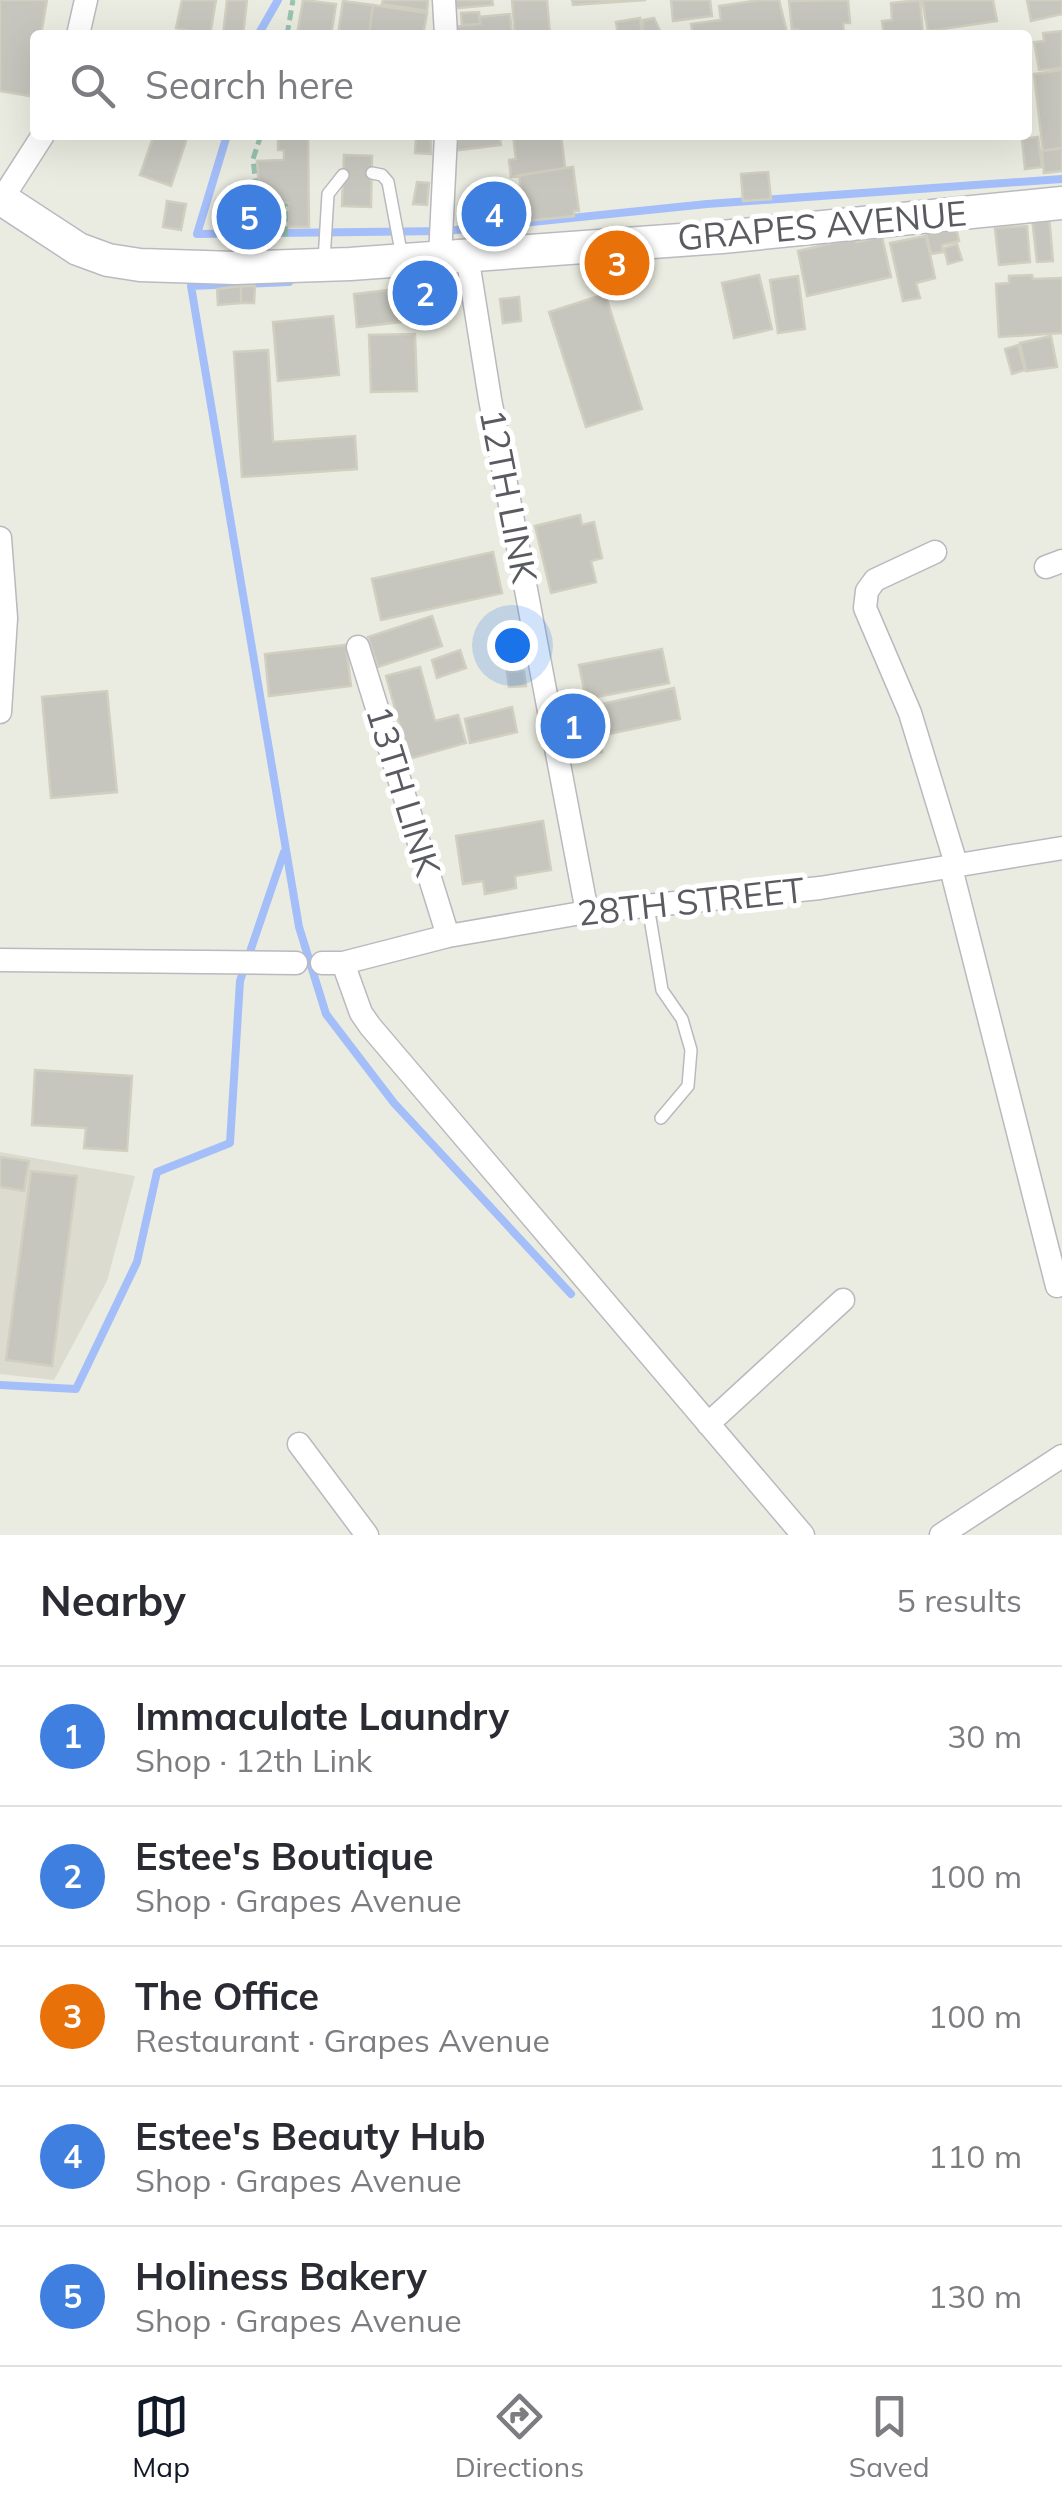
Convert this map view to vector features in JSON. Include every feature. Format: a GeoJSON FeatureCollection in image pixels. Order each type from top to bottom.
{"type":"FeatureCollection","features":[{"type":"Feature","properties":{"kind":"street"},"geometry":{"type":"LineString","coordinates":[[79,30],[86,0]]}},
{"type":"Feature","properties":{"kind":"street"},"geometry":{"type":"LineString","coordinates":[[444,0],[446,30]]}},
{"type":"Feature","properties":{"kind":"street"},"geometry":{"type":"LineString","coordinates":[[1,200],[40,140]]}},
{"type":"Feature","properties":{"kind":"street","name":"12TH LINK"},"geometry":{"type":"LineString","coordinates":[[446,140],[454,256],[490,399],[587,912]]}},
{"type":"Feature","properties":{"kind":"street","name":"GRAPES AVENUE"},"geometry":{"type":"LineString","coordinates":[[1,200],[78,248],[108,260],[235,268],[722,238],[1062,203]]}},
{"type":"Feature","properties":{"kind":"street"},"geometry":{"type":"LineString","coordinates":[[0,538],[6,618],[0,712]]}},
{"type":"Feature","properties":{"kind":"street"},"geometry":{"type":"LineString","coordinates":[[935,552],[876,580],[867,591],[865,608],[910,714],[954,867],[1057,1286]]}},
{"type":"Feature","properties":{"kind":"street","name":"13TH LINK"},"geometry":{"type":"LineString","coordinates":[[358,647],[448,936]]}},
{"type":"Feature","properties":{"kind":"street","name":"28TH STREET"},"geometry":{"type":"LineString","coordinates":[[708,1424],[370,1026],[332,963],[448,936],[587,912],[820,888],[1062,848]]}},
{"type":"Feature","properties":{"kind":"street"},"geometry":{"type":"LineString","coordinates":[[0,960],[296,963]]}},
{"type":"Feature","properties":{"kind":"street"},"geometry":{"type":"LineString","coordinates":[[803,1535],[708,1424],[843,1300]]}},
{"type":"Feature","properties":{"kind":"street"},"geometry":{"type":"LineString","coordinates":[[299,1444],[368,1535]]}},
{"type":"Feature","properties":{"kind":"street"},"geometry":{"type":"LineString","coordinates":[[941,1535],[1062,1456]]}},
{"type":"Feature","properties":{"kind":"lane"},"geometry":{"type":"LineString","coordinates":[[372,173],[382,175],[388,182],[403,260]]}},
{"type":"Feature","properties":{"kind":"lane"},"geometry":{"type":"LineString","coordinates":[[323,265],[328,194],[344,176]]}},
{"type":"Feature","properties":{"kind":"lane"},"geometry":{"type":"LineString","coordinates":[[648,906],[662,990],[682,1019],[690,1050],[688,1086],[661,1118]]}},
{"type":"Feature","properties":{"kind":"path"},"geometry":{"type":"LineString","coordinates":[[288,30],[293,0]]}},
{"type":"Feature","properties":{"kind":"path"},"geometry":{"type":"LineString","coordinates":[[260,140],[253,159],[258,205],[286,206],[284,266]]}},
{"type":"Feature","properties":{"kind":"shaded area"},"geometry":{"type":"Polygon","coordinates":[[[0,1152],[135,1176],[107,1281],[54,1380],[0,1374],[0,1152]]]}},
{"type":"Feature","properties":{"kind":"building"},"geometry":{"type":"Polygon","coordinates":[[[0,0],[47,0],[42,30],[30,30],[30,96],[0,91],[0,0]]]}},
{"type":"Feature","properties":{"kind":"building"},"geometry":{"type":"Polygon","coordinates":[[[182,0],[216,0],[211,30],[176,28],[182,0]]]}},
{"type":"Feature","properties":{"kind":"building"},"geometry":{"type":"Polygon","coordinates":[[[227,0],[247,0],[244,30],[224,30],[227,0]]]}},
{"type":"Feature","properties":{"kind":"building"},"geometry":{"type":"Polygon","coordinates":[[[303,0],[336,4],[332,30],[298,30],[303,0]]]}},
{"type":"Feature","properties":{"kind":"building"},"geometry":{"type":"Polygon","coordinates":[[[383,0],[428,0],[427,11],[382,4],[383,0]]]}},
{"type":"Feature","properties":{"kind":"building"},"geometry":{"type":"Polygon","coordinates":[[[448,0],[492,0],[493,5],[449,9],[448,0]]]}},
{"type":"Feature","properties":{"kind":"building"},"geometry":{"type":"Polygon","coordinates":[[[512,0],[547,0],[550,30],[515,30],[512,0]]]}},
{"type":"Feature","properties":{"kind":"building"},"geometry":{"type":"Polygon","coordinates":[[[572,0],[646,0],[573,5],[572,0]]]}},
{"type":"Feature","properties":{"kind":"building"},"geometry":{"type":"Polygon","coordinates":[[[671,0],[710,0],[712,16],[673,21],[671,0]]]}},
{"type":"Feature","properties":{"kind":"building"},"geometry":{"type":"Polygon","coordinates":[[[779,0],[786,30],[692,30],[691,24],[721,20],[719,6],[779,0]]]}},
{"type":"Feature","properties":{"kind":"building"},"geometry":{"type":"Polygon","coordinates":[[[848,0],[850,23],[843,23],[844,30],[792,29],[789,1],[848,0]]]}},
{"type":"Feature","properties":{"kind":"building"},"geometry":{"type":"Polygon","coordinates":[[[920,0],[923,30],[883,30],[882,21],[892,20],[891,3],[920,0]]]}},
{"type":"Feature","properties":{"kind":"building"},"geometry":{"type":"Polygon","coordinates":[[[922,0],[993,0],[997,21],[928,30],[922,0]]]}},
{"type":"Feature","properties":{"kind":"building"},"geometry":{"type":"Polygon","coordinates":[[[1027,0],[1062,0],[1062,14],[1031,21],[1027,0]]]}},
{"type":"Feature","properties":{"kind":"building"},"geometry":{"type":"Polygon","coordinates":[[[343,1],[373,5],[370,30],[339,30],[343,1]]]}},
{"type":"Feature","properties":{"kind":"building"},"geometry":{"type":"Polygon","coordinates":[[[373,5],[427,13],[424,30],[370,30],[373,5]]]}},
{"type":"Feature","properties":{"kind":"building"},"geometry":{"type":"Polygon","coordinates":[[[479,12],[480,24],[462,25],[461,13],[479,12]]]}},
{"type":"Feature","properties":{"kind":"building"},"geometry":{"type":"Polygon","coordinates":[[[510,14],[512,30],[450,30],[450,27],[480,24],[480,17],[510,14]]]}},
{"type":"Feature","properties":{"kind":"building"},"geometry":{"type":"Polygon","coordinates":[[[640,18],[641,30],[617,30],[616,22],[640,18]]]}},
{"type":"Feature","properties":{"kind":"building"},"geometry":{"type":"Polygon","coordinates":[[[654,18],[660,30],[643,30],[643,20],[654,18]]]}},
{"type":"Feature","properties":{"kind":"building"},"geometry":{"type":"Polygon","coordinates":[[[1062,31],[1062,68],[1039,70],[1034,42],[1044,41],[1043,33],[1062,31]]]}},
{"type":"Feature","properties":{"kind":"building"},"geometry":{"type":"Polygon","coordinates":[[[1062,70],[1062,148],[1043,151],[1034,74],[1062,70]]]}},
{"type":"Feature","properties":{"kind":"building"},"geometry":{"type":"Polygon","coordinates":[[[1038,137],[1042,167],[1025,169],[1022,140],[1038,137]]]}},
{"type":"Feature","properties":{"kind":"building"},"geometry":{"type":"Polygon","coordinates":[[[152,140],[186,140],[171,186],[140,175],[152,140]]]}},
{"type":"Feature","properties":{"kind":"building"},"geometry":{"type":"Polygon","coordinates":[[[278,140],[308,140],[309,227],[288,227],[288,203],[260,204],[257,161],[284,160],[284,150],[278,150],[278,140]]]}},
{"type":"Feature","properties":{"kind":"building"},"geometry":{"type":"Polygon","coordinates":[[[416,140],[431,140],[431,154],[415,153],[416,140]]]}},
{"type":"Feature","properties":{"kind":"building"},"geometry":{"type":"Polygon","coordinates":[[[450,140],[500,140],[501,145],[451,151],[450,140]]]}},
{"type":"Feature","properties":{"kind":"building"},"geometry":{"type":"Polygon","coordinates":[[[514,140],[562,140],[565,168],[511,177],[509,160],[516,159],[514,140]]]}},
{"type":"Feature","properties":{"kind":"building"},"geometry":{"type":"Polygon","coordinates":[[[1062,148],[1062,171],[1044,173],[1042,151],[1062,148]]]}},
{"type":"Feature","properties":{"kind":"building"},"geometry":{"type":"Polygon","coordinates":[[[344,155],[372,156],[371,207],[342,206],[344,155]]]}},
{"type":"Feature","properties":{"kind":"building"},"geometry":{"type":"Polygon","coordinates":[[[573,167],[579,211],[574,211],[574,216],[526,221],[519,175],[573,167]]]}},
{"type":"Feature","properties":{"kind":"building"},"geometry":{"type":"Polygon","coordinates":[[[768,172],[771,199],[743,201],[741,174],[768,172]]]}},
{"type":"Feature","properties":{"kind":"building"},"geometry":{"type":"Polygon","coordinates":[[[417,182],[429,183],[427,205],[413,204],[417,182]]]}},
{"type":"Feature","properties":{"kind":"building"},"geometry":{"type":"Polygon","coordinates":[[[232,197],[246,200],[242,221],[228,218],[232,197]]]}},
{"type":"Feature","properties":{"kind":"building"},"geometry":{"type":"Polygon","coordinates":[[[167,201],[186,204],[181,230],[163,227],[167,201]]]}},
{"type":"Feature","properties":{"kind":"building"},"geometry":{"type":"Polygon","coordinates":[[[247,203],[261,206],[258,222],[243,220],[247,203]]]}},
{"type":"Feature","properties":{"kind":"building"},"geometry":{"type":"Polygon","coordinates":[[[261,206],[285,209],[281,226],[258,225],[261,206]]]}},
{"type":"Feature","properties":{"kind":"building"},"geometry":{"type":"Polygon","coordinates":[[[486,207],[501,207],[502,221],[487,221],[486,207]]]}},
{"type":"Feature","properties":{"kind":"building"},"geometry":{"type":"Polygon","coordinates":[[[1049,216],[1053,261],[1037,262],[1032,217],[1049,216]]]}},
{"type":"Feature","properties":{"kind":"building"},"geometry":{"type":"Polygon","coordinates":[[[1027,226],[1030,262],[999,265],[995,228],[1027,226]]]}},
{"type":"Feature","properties":{"kind":"building"},"geometry":{"type":"Polygon","coordinates":[[[925,228],[956,228],[959,241],[942,245],[943,252],[931,254],[925,228]]]}},
{"type":"Feature","properties":{"kind":"building"},"geometry":{"type":"Polygon","coordinates":[[[926,236],[935,278],[916,283],[920,298],[903,301],[890,243],[926,236]]]}},
{"type":"Feature","properties":{"kind":"building"},"geometry":{"type":"Polygon","coordinates":[[[882,237],[891,277],[807,296],[798,251],[855,238],[856,242],[882,237]]]}},
{"type":"Feature","properties":{"kind":"building"},"geometry":{"type":"Polygon","coordinates":[[[957,244],[962,260],[948,264],[944,248],[957,244]]]}},
{"type":"Feature","properties":{"kind":"building"},"geometry":{"type":"Polygon","coordinates":[[[410,273],[411,287],[394,288],[394,274],[410,273]]]}},
{"type":"Feature","properties":{"kind":"building"},"geometry":{"type":"Polygon","coordinates":[[[759,275],[772,329],[734,338],[722,283],[759,275]]]}},
{"type":"Feature","properties":{"kind":"building"},"geometry":{"type":"Polygon","coordinates":[[[1032,275],[1033,279],[1062,278],[1062,333],[999,337],[996,284],[1009,283],[1009,276],[1032,275]]]}},
{"type":"Feature","properties":{"kind":"building"},"geometry":{"type":"Polygon","coordinates":[[[798,276],[805,329],[778,333],[770,280],[798,276]]]}},
{"type":"Feature","properties":{"kind":"building"},"geometry":{"type":"Polygon","coordinates":[[[457,280],[459,307],[447,308],[444,281],[457,280]]]}},
{"type":"Feature","properties":{"kind":"building"},"geometry":{"type":"Polygon","coordinates":[[[441,283],[445,312],[402,317],[398,288],[441,283]]]}},
{"type":"Feature","properties":{"kind":"building"},"geometry":{"type":"Polygon","coordinates":[[[241,286],[241,303],[218,305],[217,289],[241,286]]]}},
{"type":"Feature","properties":{"kind":"building"},"geometry":{"type":"Polygon","coordinates":[[[241,286],[255,286],[254,303],[241,303],[241,286]]]}},
{"type":"Feature","properties":{"kind":"building"},"geometry":{"type":"Polygon","coordinates":[[[398,289],[402,322],[357,327],[354,294],[398,289]]]}},
{"type":"Feature","properties":{"kind":"building"},"geometry":{"type":"Polygon","coordinates":[[[605,294],[642,409],[586,427],[549,312],[605,294]]]}},
{"type":"Feature","properties":{"kind":"building"},"geometry":{"type":"Polygon","coordinates":[[[519,297],[521,321],[503,323],[500,299],[519,297]]]}},
{"type":"Feature","properties":{"kind":"building"},"geometry":{"type":"Polygon","coordinates":[[[333,316],[339,375],[278,381],[273,322],[333,316]]]}},
{"type":"Feature","properties":{"kind":"building"},"geometry":{"type":"Polygon","coordinates":[[[415,334],[417,391],[371,392],[369,335],[415,334]]]}},
{"type":"Feature","properties":{"kind":"building"},"geometry":{"type":"Polygon","coordinates":[[[1051,336],[1057,367],[1026,371],[1020,343],[1051,336]]]}},
{"type":"Feature","properties":{"kind":"building"},"geometry":{"type":"Polygon","coordinates":[[[1018,345],[1025,370],[1012,374],[1005,349],[1018,345]]]}},
{"type":"Feature","properties":{"kind":"building"},"geometry":{"type":"Polygon","coordinates":[[[268,350],[273,442],[355,436],[357,469],[242,477],[234,352],[268,350]]]}},
{"type":"Feature","properties":{"kind":"building"},"geometry":{"type":"Polygon","coordinates":[[[580,515],[582,525],[594,522],[602,558],[591,561],[596,582],[551,593],[535,526],[580,515]]]}},
{"type":"Feature","properties":{"kind":"building"},"geometry":{"type":"Polygon","coordinates":[[[493,552],[502,593],[381,620],[372,579],[493,552]]]}},
{"type":"Feature","properties":{"kind":"building"},"geometry":{"type":"Polygon","coordinates":[[[432,616],[442,646],[378,667],[368,637],[432,616]]]}},
{"type":"Feature","properties":{"kind":"building"},"geometry":{"type":"Polygon","coordinates":[[[521,643],[526,665],[508,669],[503,648],[521,643]]]}},
{"type":"Feature","properties":{"kind":"building"},"geometry":{"type":"Polygon","coordinates":[[[346,645],[351,686],[269,696],[265,654],[346,645]]]}},
{"type":"Feature","properties":{"kind":"building"},"geometry":{"type":"Polygon","coordinates":[[[662,649],[669,683],[586,699],[579,665],[662,649]]]}},
{"type":"Feature","properties":{"kind":"building"},"geometry":{"type":"Polygon","coordinates":[[[460,650],[466,668],[437,678],[432,660],[460,650]]]}},
{"type":"Feature","properties":{"kind":"building"},"geometry":{"type":"Polygon","coordinates":[[[420,667],[435,721],[458,715],[466,743],[409,759],[386,676],[420,667]]]}},
{"type":"Feature","properties":{"kind":"building"},"geometry":{"type":"Polygon","coordinates":[[[524,671],[526,686],[509,687],[507,672],[524,671]]]}},
{"type":"Feature","properties":{"kind":"building"},"geometry":{"type":"Polygon","coordinates":[[[674,688],[680,719],[604,735],[598,705],[674,688]]]}},
{"type":"Feature","properties":{"kind":"building"},"geometry":{"type":"Polygon","coordinates":[[[107,691],[117,792],[51,798],[42,697],[107,691]]]}},
{"type":"Feature","properties":{"kind":"building"},"geometry":{"type":"Polygon","coordinates":[[[512,707],[517,732],[470,743],[465,719],[512,707]]]}},
{"type":"Feature","properties":{"kind":"building"},"geometry":{"type":"Polygon","coordinates":[[[593,709],[602,752],[575,758],[565,714],[593,709]]]}},
{"type":"Feature","properties":{"kind":"building"},"geometry":{"type":"Polygon","coordinates":[[[543,821],[551,870],[515,876],[516,888],[485,894],[483,881],[463,884],[456,836],[543,821]]]}},
{"type":"Feature","properties":{"kind":"building"},"geometry":{"type":"Polygon","coordinates":[[[35,1070],[132,1076],[127,1151],[84,1148],[86,1128],[32,1125],[35,1070]]]}},
{"type":"Feature","properties":{"kind":"building"},"geometry":{"type":"Polygon","coordinates":[[[0,1157],[29,1161],[24,1191],[0,1187],[0,1157]]]}},
{"type":"Feature","properties":{"kind":"building"},"geometry":{"type":"Polygon","coordinates":[[[31,1171],[77,1176],[52,1366],[6,1360],[31,1171]]]}},
{"type":"Feature","properties":{"kind":"waterway"},"geometry":{"type":"LineString","coordinates":[[261,30],[278,0]]}},
{"type":"Feature","properties":{"kind":"waterway"},"geometry":{"type":"LineString","coordinates":[[225,140],[197,234],[446,231],[707,204],[1062,179]]}},
{"type":"Feature","properties":{"kind":"waterway"},"geometry":{"type":"LineString","coordinates":[[289,282],[191,286],[299,927],[326,1014],[394,1103],[571,1294]]}},
{"type":"Feature","properties":{"kind":"waterway"},"geometry":{"type":"LineString","coordinates":[[0,1385],[76,1389],[137,1262],[157,1172],[230,1143],[240,981],[284,852]]}},
{"type":"Feature","properties":{"kind":"place","name":"Estee's Beauty Hub"},"geometry":{"type":"Point","coordinates":[494,214]}},
{"type":"Feature","properties":{"kind":"place","name":"Holiness Bakery"},"geometry":{"type":"Point","coordinates":[249,217]}},
{"type":"Feature","properties":{"kind":"place","name":"The Office"},"geometry":{"type":"Point","coordinates":[617,263]}},
{"type":"Feature","properties":{"kind":"place","name":"Estee's Boutique"},"geometry":{"type":"Point","coordinates":[425,293]}},
{"type":"Feature","properties":{"kind":"place","name":"Immaculate Laundry"},"geometry":{"type":"Point","coordinates":[573,726]}}]}
